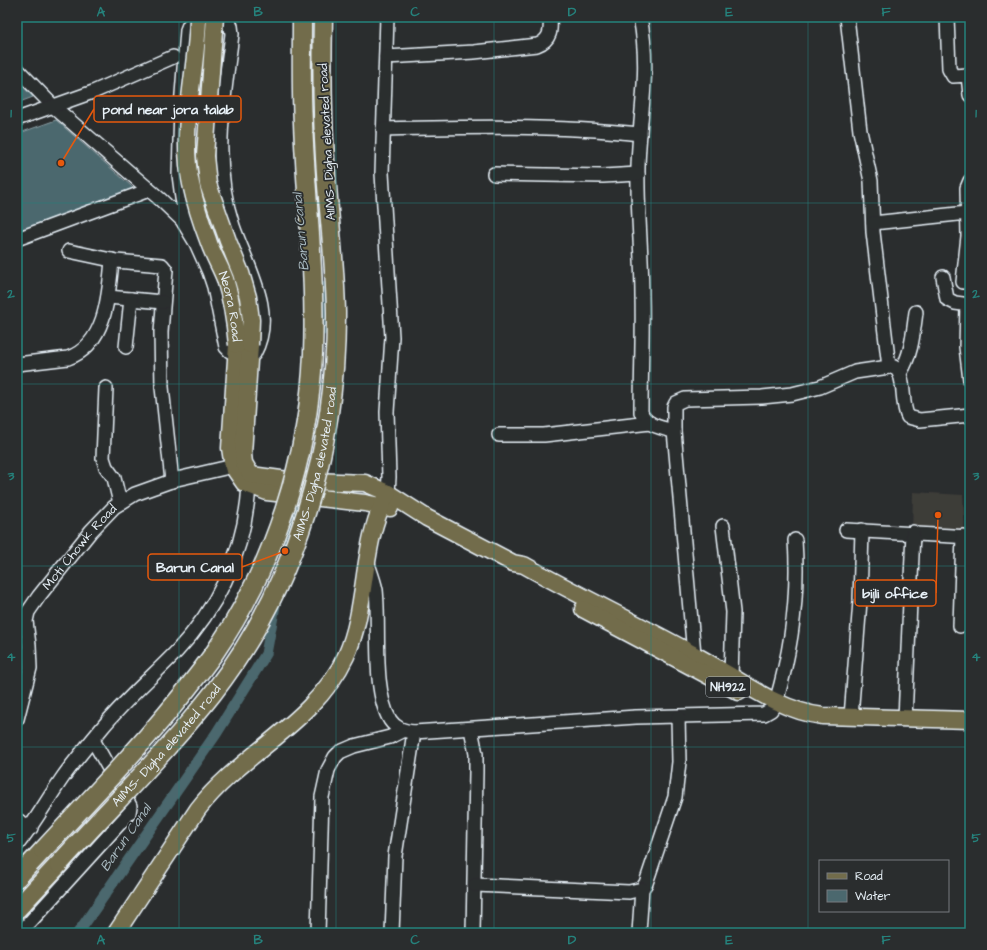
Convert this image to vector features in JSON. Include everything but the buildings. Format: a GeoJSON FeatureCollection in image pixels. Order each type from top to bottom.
{"type":"FeatureCollection","features":[{"type":"Feature","properties":{"kind":"highway","name":"AIIMS- Digha elevated road"},"geometry":{"type":"LineString","coordinates":[[17,878],[146,738],[216,650],[255,581],[283,514],[298,463],[306,424],[313,354],[314,312],[302,121],[302,17]]}},
{"type":"Feature","properties":{"kind":"highway","name":"AIIMS- Digha elevated road"},"geometry":{"type":"LineString","coordinates":[[17,909],[213,692],[256,626],[290,557],[304,519],[319,467],[326,431],[335,356],[336,311],[324,120],[323,17]]}},
{"type":"Feature","properties":{"kind":"main road","name":"Neora Road"},"geometry":{"type":"LineString","coordinates":[[198,17],[198,42],[188,121],[188,153],[191,184],[208,240],[225,278],[243,350]]}},
{"type":"Feature","properties":{"kind":"main road","name":"Neora Road"},"geometry":{"type":"LineString","coordinates":[[215,17],[205,156],[208,184],[241,273],[248,297],[251,320],[243,350]]}},
{"type":"Feature","properties":{"kind":"main road"},"geometry":{"type":"LineString","coordinates":[[243,350],[239,465],[244,483],[249,486],[267,492],[286,487],[365,483],[384,499],[427,518],[512,563],[524,565],[694,654],[732,676],[774,706],[802,713],[823,716],[970,720]]}},
{"type":"Feature","properties":{"kind":"main road"},"geometry":{"type":"LineString","coordinates":[[239,465],[251,475],[286,487],[365,503],[384,499]]}},
{"type":"Feature","properties":{"kind":"main road"},"geometry":{"type":"LineString","coordinates":[[116,933],[210,792],[305,713],[320,698],[332,681],[346,656],[358,620],[367,561],[384,499]]}},
{"type":"Feature","properties":{"kind":"main road","name":"NH922"},"geometry":{"type":"LineString","coordinates":[[512,563],[519,572],[546,589],[774,706],[799,721],[822,724],[970,728]]}},
{"type":"Feature","properties":{"kind":"street"},"geometry":{"type":"LineString","coordinates":[[384,499],[389,477],[387,412],[392,337],[383,201],[383,129],[387,17]]}},
{"type":"Feature","properties":{"kind":"street"},"geometry":{"type":"LineString","coordinates":[[386,57],[474,52],[537,45],[548,38],[550,33],[550,17]]}},
{"type":"Feature","properties":{"kind":"street"},"geometry":{"type":"LineString","coordinates":[[640,17],[644,40],[646,79],[640,134],[638,174],[642,295],[641,412],[643,417],[650,423],[674,431]]}},
{"type":"Feature","properties":{"kind":"street"},"geometry":{"type":"LineString","coordinates":[[847,17],[860,131],[871,181],[873,223],[894,370],[904,406],[908,417],[920,420],[970,415]]}},
{"type":"Feature","properties":{"kind":"street"},"geometry":{"type":"LineString","coordinates":[[947,17],[949,69],[953,76],[968,75],[970,95]]}},
{"type":"Feature","properties":{"kind":"street"},"geometry":{"type":"LineString","coordinates":[[17,69],[54,107],[172,210],[189,231],[203,257],[214,287],[223,339],[230,352],[243,350],[254,354],[259,345],[262,311],[259,293],[233,226],[224,192],[220,166],[220,137],[232,34],[231,26],[225,23],[194,22],[189,25],[187,30],[181,107],[179,175],[189,231]]}},
{"type":"Feature","properties":{"kind":"street"},"geometry":{"type":"LineString","coordinates":[[17,119],[93,92],[173,57]]}},
{"type":"Feature","properties":{"kind":"street"},"geometry":{"type":"LineString","coordinates":[[383,129],[512,127],[609,131],[640,134]]}},
{"type":"Feature","properties":{"kind":"street"},"geometry":{"type":"LineString","coordinates":[[494,174],[603,176],[638,174]]}},
{"type":"Feature","properties":{"kind":"street"},"geometry":{"type":"LineString","coordinates":[[963,282],[968,236],[967,188],[970,181]]}},
{"type":"Feature","properties":{"kind":"street"},"geometry":{"type":"LineString","coordinates":[[17,239],[149,190]]}},
{"type":"Feature","properties":{"kind":"street"},"geometry":{"type":"LineString","coordinates":[[873,223],[967,213]]}},
{"type":"Feature","properties":{"kind":"street"},"geometry":{"type":"LineString","coordinates":[[69,251],[112,260],[158,264],[164,267],[166,275],[161,332],[162,387],[172,481]]}},
{"type":"Feature","properties":{"kind":"street"},"geometry":{"type":"LineString","coordinates":[[17,364],[68,358],[81,352],[88,345],[100,326],[108,297],[112,260]]}},
{"type":"Feature","properties":{"kind":"street"},"geometry":{"type":"LineString","coordinates":[[943,277],[947,299],[954,303],[968,305],[966,347],[970,380]]}},
{"type":"Feature","properties":{"kind":"street"},"geometry":{"type":"LineString","coordinates":[[108,297],[163,302]]}},
{"type":"Feature","properties":{"kind":"street"},"geometry":{"type":"LineString","coordinates":[[126,347],[131,299]]}},
{"type":"Feature","properties":{"kind":"street"},"geometry":{"type":"LineString","coordinates":[[694,654],[674,431],[674,407],[679,400],[762,397],[792,394],[820,387],[859,371],[894,370],[907,362],[916,312]]}},
{"type":"Feature","properties":{"kind":"street"},"geometry":{"type":"LineString","coordinates":[[106,388],[103,458],[106,467],[114,478],[120,503]]}},
{"type":"Feature","properties":{"kind":"street"},"geometry":{"type":"LineString","coordinates":[[499,435],[544,435],[650,423]]}},
{"type":"Feature","properties":{"kind":"street","name":"Moti Chowk Road"},"geometry":{"type":"LineString","coordinates":[[17,719],[30,668],[29,645],[21,619],[81,542],[103,517],[120,503],[135,494],[172,481],[239,465]]}},
{"type":"Feature","properties":{"kind":"street"},"geometry":{"type":"LineString","coordinates":[[17,845],[31,828],[63,777],[108,721],[177,651],[208,613],[230,570],[242,537],[249,486]]}},
{"type":"Feature","properties":{"kind":"street"},"geometry":{"type":"LineString","coordinates":[[723,526],[733,612],[732,676]]}},
{"type":"Feature","properties":{"kind":"street"},"geometry":{"type":"LineString","coordinates":[[846,530],[913,532],[966,536],[960,626]]}},
{"type":"Feature","properties":{"kind":"street"},"geometry":{"type":"LineString","coordinates":[[851,717],[860,601],[862,530]]}},
{"type":"Feature","properties":{"kind":"street"},"geometry":{"type":"LineString","coordinates":[[905,719],[913,532]]}},
{"type":"Feature","properties":{"kind":"street"},"geometry":{"type":"LineString","coordinates":[[318,933],[322,797],[328,770],[335,757],[340,752],[354,746],[408,731],[471,729],[621,717],[756,716],[764,714],[774,706],[787,660],[796,611],[797,584],[795,540]]}},
{"type":"Feature","properties":{"kind":"street"},"geometry":{"type":"LineString","coordinates":[[367,561],[376,590],[380,675],[383,698],[390,720],[408,731]]}},
{"type":"Feature","properties":{"kind":"street"},"geometry":{"type":"LineString","coordinates":[[639,933],[642,889],[646,883],[675,798],[679,762],[678,717]]}},
{"type":"Feature","properties":{"kind":"street"},"geometry":{"type":"LineString","coordinates":[[471,729],[474,740],[476,766],[473,933]]}},
{"type":"Feature","properties":{"kind":"street"},"geometry":{"type":"LineString","coordinates":[[392,933],[395,856],[408,731]]}},
{"type":"Feature","properties":{"kind":"street"},"geometry":{"type":"LineString","coordinates":[[20,933],[129,813],[130,806],[93,740]]}},
{"type":"Feature","properties":{"kind":"street"},"geometry":{"type":"LineString","coordinates":[[17,820],[31,828]]}},
{"type":"Feature","properties":{"kind":"street"},"geometry":{"type":"LineString","coordinates":[[475,885],[629,892],[642,889]]}},
{"type":"Feature","properties":{"kind":"shaded area"},"geometry":{"type":"Polygon","coordinates":[[[913,492],[963,495],[965,540],[912,535],[913,492]]]}},
{"type":"Feature","properties":{"kind":"water"},"geometry":{"type":"Polygon","coordinates":[[[17,80],[33,97],[17,103],[17,80]]]}},
{"type":"Feature","properties":{"kind":"water"},"geometry":{"type":"Polygon","coordinates":[[[56,120],[139,193],[17,233],[17,134],[56,120]]]}},
{"type":"Feature","properties":{"kind":"waterway","name":"Barun Canal"},"geometry":{"type":"LineString","coordinates":[[321,286],[323,310],[321,331]]}},
{"type":"Feature","properties":{"kind":"waterway","name":"Barun Canal"},"geometry":{"type":"LineString","coordinates":[[285,552],[296,498]]}},
{"type":"Feature","properties":{"kind":"waterway","name":"Barun Canal"},"geometry":{"type":"LineString","coordinates":[[78,933],[216,734],[266,654],[276,600]]}},
{"type":"Feature","properties":{"kind":"place","name":"pond near jora talab"},"geometry":{"type":"Point","coordinates":[61,163]}},
{"type":"Feature","properties":{"kind":"place","name":"bijli office"},"geometry":{"type":"Point","coordinates":[938,515]}},
{"type":"Feature","properties":{"kind":"place","name":"Barun Canal"},"geometry":{"type":"Point","coordinates":[285,551]}}]}
